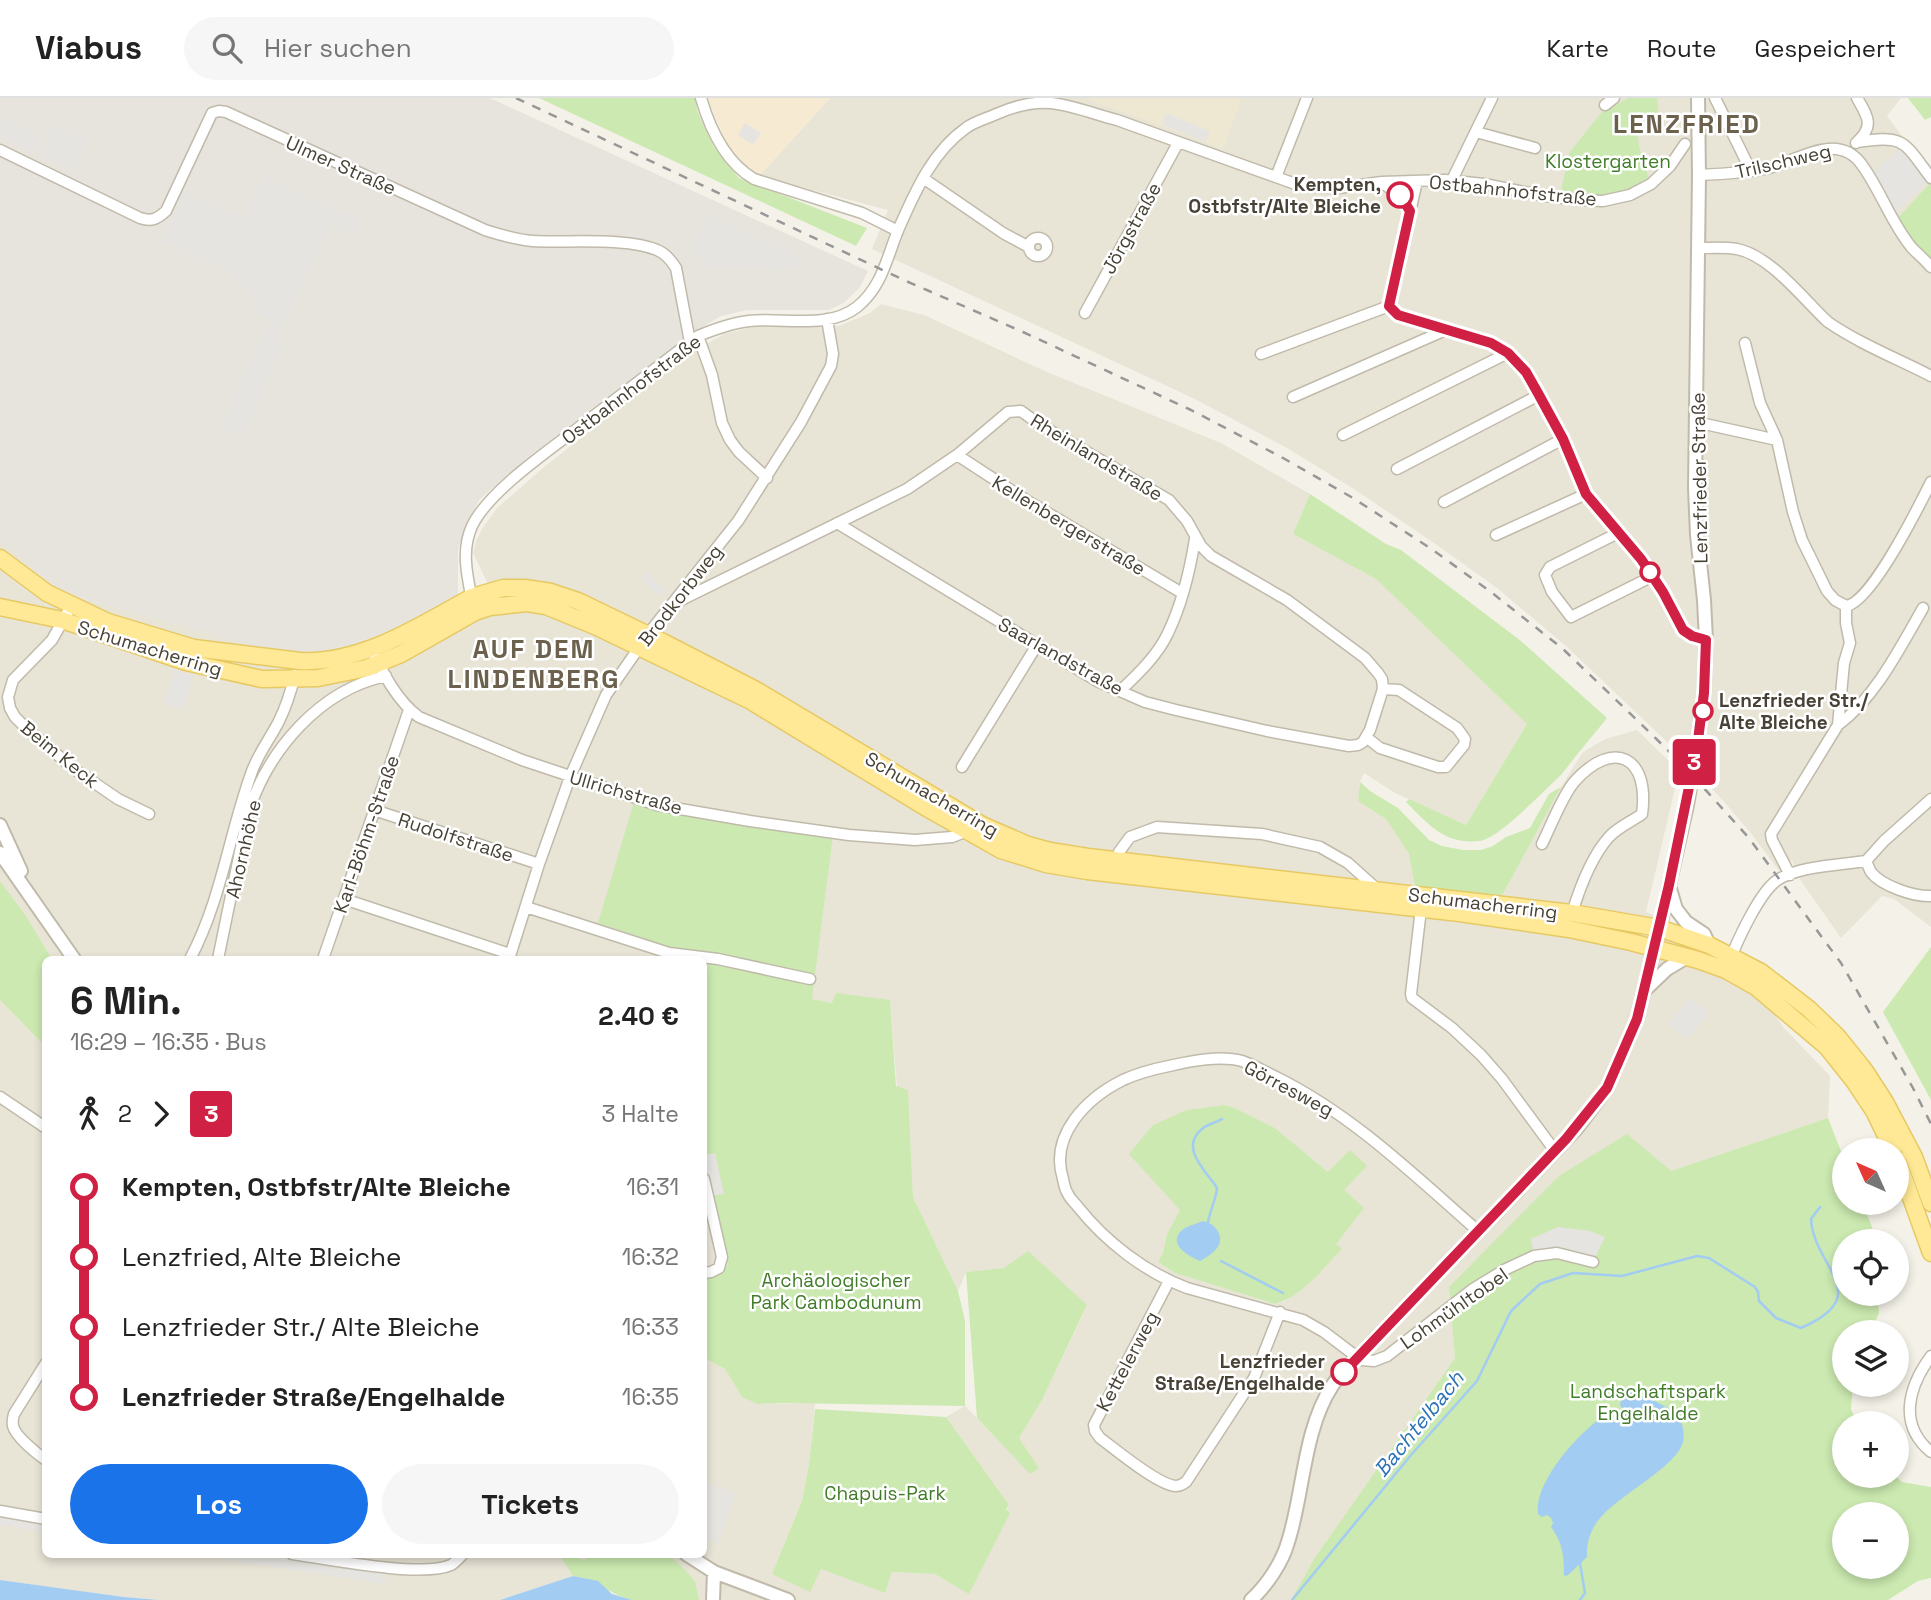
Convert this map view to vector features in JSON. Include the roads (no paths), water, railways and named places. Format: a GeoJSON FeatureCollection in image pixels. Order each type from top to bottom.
{"type":"FeatureCollection","features":[{"type":"Feature","properties":{"kind":"main road","name":"Schumacherring"},"geometry":{"type":"LineString","coordinates":[[0,558],[47,593],[108,622],[194,648],[300,661],[325,660],[371,648],[473,604],[527,603],[546,606],[595,626],[644,641],[946,812],[1028,845],[1050,851],[1572,913],[1659,928],[1709,945],[1827,1046],[1854,1080],[1887,1138]]}},
{"type":"Feature","properties":{"kind":"main road","name":"Schumacherring"},"geometry":{"type":"LineString","coordinates":[[0,607],[62,620],[186,662],[262,679],[318,678],[382,670],[473,604]]}},
{"type":"Feature","properties":{"kind":"main road","name":"Schumacherring"},"geometry":{"type":"LineString","coordinates":[[946,812],[967,831],[1000,850],[1046,864],[1569,929],[1761,972],[1809,1009],[1837,1036],[1865,1071],[1914,1157],[1931,1203]]}},
{"type":"Feature","properties":{"kind":"main road"},"geometry":{"type":"LineString","coordinates":[[1909,1192],[1931,1252]]}},
{"type":"Feature","properties":{"kind":"street"},"geometry":{"type":"LineString","coordinates":[[701,98],[727,156],[747,175],[862,213],[898,231]]}},
{"type":"Feature","properties":{"kind":"street"},"geometry":{"type":"LineString","coordinates":[[1276,177],[1307,98]]}},
{"type":"Feature","properties":{"kind":"street"},"geometry":{"type":"LineString","coordinates":[[1452,180],[1492,98]]}},
{"type":"Feature","properties":{"kind":"street"},"geometry":{"type":"LineString","coordinates":[[1605,105],[1614,98]]}},
{"type":"Feature","properties":{"kind":"street","name":"Lenzfrieder Straße"},"geometry":{"type":"LineString","coordinates":[[1251,1600],[1270,1578],[1288,1544],[1307,1449],[1317,1417],[1331,1387],[1577,1128],[1607,1088],[1637,1019],[1687,805],[1704,693],[1706,640],[1695,488],[1698,98]]}},
{"type":"Feature","properties":{"kind":"street"},"geometry":{"type":"LineString","coordinates":[[1715,98],[1751,171]]}},
{"type":"Feature","properties":{"kind":"street"},"geometry":{"type":"LineString","coordinates":[[1857,98],[1868,117],[1869,126],[1857,142]]}},
{"type":"Feature","properties":{"kind":"street","name":"Ostbahnhofstraße"},"geometry":{"type":"LineString","coordinates":[[473,604],[466,572],[467,538],[473,523],[489,500],[537,459],[694,339],[722,326],[750,321],[827,319],[856,308],[877,285],[898,231],[935,158],[967,127],[1017,105],[1051,103],[1118,120],[1301,186],[1338,188],[1452,180],[1545,196],[1604,201],[1630,195],[1651,184],[1670,166],[1685,144]]}},
{"type":"Feature","properties":{"kind":"street","name":"Ulmer Straße"},"geometry":{"type":"LineString","coordinates":[[0,150],[140,218],[153,220],[166,211],[212,113],[219,111],[485,230],[531,240],[617,243],[646,246],[660,251],[676,268],[694,339]]}},
{"type":"Feature","properties":{"kind":"street"},"geometry":{"type":"LineString","coordinates":[[1476,132],[1535,148]]}},
{"type":"Feature","properties":{"kind":"street"},"geometry":{"type":"LineString","coordinates":[[1839,148],[1879,138],[1905,143],[1931,178]]}},
{"type":"Feature","properties":{"kind":"street","name":"Jörgstraße"},"geometry":{"type":"LineString","coordinates":[[1085,313],[1178,143]]}},
{"type":"Feature","properties":{"kind":"street","name":"Trilschweg"},"geometry":{"type":"LineString","coordinates":[[1699,175],[1751,171],[1824,148],[1839,148],[1849,152],[1861,163],[1911,247],[1931,267]]}},
{"type":"Feature","properties":{"kind":"street"},"geometry":{"type":"LineString","coordinates":[[923,178],[1003,233],[1029,247]]}},
{"type":"Feature","properties":{"kind":"street"},"geometry":{"type":"LineString","coordinates":[[1389,306],[1418,181]]}},
{"type":"Feature","properties":{"kind":"street"},"geometry":{"type":"LineString","coordinates":[[1382,183],[1400,195],[1410,211]]}},
{"type":"Feature","properties":{"kind":"street"},"geometry":{"type":"LineString","coordinates":[[1698,248],[1727,248],[1752,254],[1765,262],[1828,322],[1854,339],[1931,376]]}},
{"type":"Feature","properties":{"kind":"street"},"geometry":{"type":"LineString","coordinates":[[1389,306],[1398,315],[1491,343],[1508,353],[1526,372],[1539,395],[1563,439],[1586,494],[1641,559],[1683,630],[1706,640]]}},
{"type":"Feature","properties":{"kind":"street"},"geometry":{"type":"LineString","coordinates":[[1261,354],[1389,306]]}},
{"type":"Feature","properties":{"kind":"street","name":"Brodkorbweg"},"geometry":{"type":"LineString","coordinates":[[510,956],[569,777],[606,695],[671,605],[738,521],[801,422],[831,366],[827,319]]}},
{"type":"Feature","properties":{"kind":"street"},"geometry":{"type":"LineString","coordinates":[[1293,397],[1448,329]]}},
{"type":"Feature","properties":{"kind":"street"},"geometry":{"type":"LineString","coordinates":[[694,339],[712,374],[722,423],[730,440],[739,453],[767,478]]}},
{"type":"Feature","properties":{"kind":"street"},"geometry":{"type":"LineString","coordinates":[[1745,343],[1760,403],[1777,440],[1802,540],[1827,591],[1835,600],[1851,606],[1863,595],[1896,550],[1931,482]]}},
{"type":"Feature","properties":{"kind":"street"},"geometry":{"type":"LineString","coordinates":[[1343,435],[1508,353]]}},
{"type":"Feature","properties":{"kind":"street"},"geometry":{"type":"LineString","coordinates":[[1397,469],[1539,395]]}},
{"type":"Feature","properties":{"kind":"street","name":"Rheinlandstraße"},"geometry":{"type":"LineString","coordinates":[[671,605],[908,489],[957,455],[1013,410],[1021,411],[1169,500],[1187,522],[1195,539],[1211,556],[1287,600],[1335,635],[1365,658],[1382,684]]}},
{"type":"Feature","properties":{"kind":"street"},"geometry":{"type":"LineString","coordinates":[[1696,422],[1777,440]]}},
{"type":"Feature","properties":{"kind":"street"},"geometry":{"type":"LineString","coordinates":[[1444,502],[1563,439]]}},
{"type":"Feature","properties":{"kind":"street","name":"Kellenbergerstraße"},"geometry":{"type":"LineString","coordinates":[[957,455],[1026,500],[1182,593]]}},
{"type":"Feature","properties":{"kind":"street"},"geometry":{"type":"LineString","coordinates":[[1496,535],[1586,494]]}},
{"type":"Feature","properties":{"kind":"street","name":"Saarlandstraße"},"geometry":{"type":"LineString","coordinates":[[837,523],[1097,681],[1145,702],[1267,731],[1349,746],[1358,745],[1366,737]]}},
{"type":"Feature","properties":{"kind":"street"},"geometry":{"type":"LineString","coordinates":[[1618,533],[1550,567],[1545,575],[1552,592],[1571,617],[1653,576]]}},
{"type":"Feature","properties":{"kind":"street"},"geometry":{"type":"LineString","coordinates":[[1120,691],[1153,656],[1168,634],[1182,593],[1195,539]]}},
{"type":"Feature","properties":{"kind":"street","name":"Beim Keck"},"geometry":{"type":"LineString","coordinates":[[71,606],[51,640],[13,680],[8,698],[10,708],[26,728],[74,769],[118,799],[149,814]]}},
{"type":"Feature","properties":{"kind":"street"},"geometry":{"type":"LineString","coordinates":[[1838,725],[1844,663],[1850,643],[1846,606]]}},
{"type":"Feature","properties":{"kind":"street"},"geometry":{"type":"LineString","coordinates":[[1790,875],[1771,834],[1838,725],[1854,713],[1892,661],[1923,608]]}},
{"type":"Feature","properties":{"kind":"street"},"geometry":{"type":"LineString","coordinates":[[962,766],[1037,645]]}},
{"type":"Feature","properties":{"kind":"street"},"geometry":{"type":"LineString","coordinates":[[371,648],[408,710]]}},
{"type":"Feature","properties":{"kind":"street"},"geometry":{"type":"LineString","coordinates":[[192,956],[204,934],[252,769],[280,719],[300,661]]}},
{"type":"Feature","properties":{"kind":"street","name":"Ahornhöhe"},"geometry":{"type":"LineString","coordinates":[[219,956],[248,813],[272,760],[298,728],[316,712],[382,670]]}},
{"type":"Feature","properties":{"kind":"street"},"geometry":{"type":"LineString","coordinates":[[1382,684],[1399,690],[1463,734],[1465,739],[1464,745],[1447,767],[1438,767],[1380,748],[1366,737],[1374,721],[1382,684]]}},
{"type":"Feature","properties":{"kind":"street","name":"Ullrichstraße"},"geometry":{"type":"LineString","coordinates":[[408,710],[522,760],[657,805],[849,835],[915,840],[952,837],[967,831]]}},
{"type":"Feature","properties":{"kind":"street","name":"Karl-Böhm-Straße"},"geometry":{"type":"LineString","coordinates":[[324,956],[408,710]]}},
{"type":"Feature","properties":{"kind":"street"},"geometry":{"type":"LineString","coordinates":[[1542,844],[1572,784],[1584,772],[1595,764],[1617,757],[1626,759],[1636,768],[1641,775],[1642,814],[1610,836],[1599,850],[1572,913]]}},
{"type":"Feature","properties":{"kind":"street"},"geometry":{"type":"LineString","coordinates":[[1729,963],[1764,895],[1778,880],[1831,864],[1866,861],[1931,799]]}},
{"type":"Feature","properties":{"kind":"street","name":"Rudolfstraße"},"geometry":{"type":"LineString","coordinates":[[374,810],[539,864]]}},
{"type":"Feature","properties":{"kind":"street"},"geometry":{"type":"LineString","coordinates":[[0,825],[34,900]]}},
{"type":"Feature","properties":{"kind":"street"},"geometry":{"type":"LineString","coordinates":[[1117,859],[1130,837],[1157,827],[1262,834],[1320,847],[1348,863],[1378,890]]}},
{"type":"Feature","properties":{"kind":"street"},"geometry":{"type":"LineString","coordinates":[[0,853],[72,956]]}},
{"type":"Feature","properties":{"kind":"street"},"geometry":{"type":"LineString","coordinates":[[1866,861],[1872,874],[1888,884],[1921,897],[1931,896]]}},
{"type":"Feature","properties":{"kind":"street"},"geometry":{"type":"LineString","coordinates":[[1669,885],[1676,909],[1686,922],[1704,934],[1709,945]]}},
{"type":"Feature","properties":{"kind":"street"},"geometry":{"type":"LineString","coordinates":[[344,899],[507,956]]}},
{"type":"Feature","properties":{"kind":"street"},"geometry":{"type":"LineString","coordinates":[[526,907],[669,956]]}},
{"type":"Feature","properties":{"kind":"street"},"geometry":{"type":"LineString","coordinates":[[1421,909],[1412,998],[1452,1028],[1481,1055],[1555,1151]]}},
{"type":"Feature","properties":{"kind":"street"},"geometry":{"type":"LineString","coordinates":[[1644,992],[1662,973],[1686,957]]}},
{"type":"Feature","properties":{"kind":"street"},"geometry":{"type":"LineString","coordinates":[[707,959],[810,979]]}},
{"type":"Feature","properties":{"kind":"street","name":"Görresweg"},"geometry":{"type":"LineString","coordinates":[[1357,1358],[1324,1332],[1303,1320],[1169,1281],[1126,1254],[1088,1219],[1068,1194],[1059,1155],[1063,1140],[1075,1119],[1092,1100],[1125,1079],[1152,1069],[1190,1061],[1242,1061],[1289,1084],[1347,1120],[1381,1146],[1478,1231]]}},
{"type":"Feature","properties":{"kind":"street"},"geometry":{"type":"LineString","coordinates":[[0,1097],[42,1125]]}},
{"type":"Feature","properties":{"kind":"street"},"geometry":{"type":"LineString","coordinates":[[707,1192],[722,1257],[719,1268],[707,1273]]}},
{"type":"Feature","properties":{"kind":"street","name":"Lohmühltobel"},"geometry":{"type":"LineString","coordinates":[[1357,1358],[1374,1361],[1387,1356],[1474,1289],[1504,1270],[1534,1256],[1557,1253],[1593,1262]]}},
{"type":"Feature","properties":{"kind":"street","name":"Kettelerweg"},"geometry":{"type":"LineString","coordinates":[[1169,1281],[1094,1425],[1100,1438],[1159,1480],[1172,1486],[1186,1482],[1254,1378],[1280,1312]]}},
{"type":"Feature","properties":{"kind":"street"},"geometry":{"type":"LineString","coordinates":[[1931,1356],[1912,1392],[1909,1411],[1915,1435],[1931,1452]]}},
{"type":"Feature","properties":{"kind":"street"},"geometry":{"type":"LineString","coordinates":[[42,1370],[12,1423],[14,1429],[42,1457]]}},
{"type":"Feature","properties":{"kind":"street"},"geometry":{"type":"LineString","coordinates":[[0,1511],[42,1518]]}},
{"type":"Feature","properties":{"kind":"street"},"geometry":{"type":"LineString","coordinates":[[321,1558],[425,1570],[451,1565],[459,1558]]}},
{"type":"Feature","properties":{"kind":"street"},"geometry":{"type":"LineString","coordinates":[[692,1558],[714,1573],[788,1600]]}},
{"type":"Feature","properties":{"kind":"street"},"geometry":{"type":"LineString","coordinates":[[713,1600],[714,1573]]}},
{"type":"Feature","properties":{"kind":"water"},"geometry":{"type":"Polygon","coordinates":[[[1203,1221],[1215,1228],[1220,1240],[1213,1253],[1200,1261],[1182,1249],[1177,1241],[1183,1229],[1203,1221]]]}},
{"type":"Feature","properties":{"kind":"water"},"geometry":{"type":"Polygon","coordinates":[[[1628,1391],[1662,1404],[1676,1415],[1683,1429],[1683,1443],[1668,1463],[1601,1517],[1590,1536],[1587,1557],[1564,1576],[1562,1550],[1551,1527],[1551,1518],[1538,1514],[1543,1488],[1569,1447],[1591,1426],[1601,1418],[1617,1423],[1623,1419],[1624,1411],[1620,1403],[1623,1394],[1628,1391]]]}},
{"type":"Feature","properties":{"kind":"water"},"geometry":{"type":"Polygon","coordinates":[[[573,1576],[598,1581],[612,1594],[632,1600],[500,1600],[573,1576]]]}},
{"type":"Feature","properties":{"kind":"water"},"geometry":{"type":"Polygon","coordinates":[[[0,1580],[124,1597],[159,1600],[0,1600],[0,1580]]]}},
{"type":"Feature","properties":{"kind":"waterway"},"geometry":{"type":"LineString","coordinates":[[1208,1222],[1217,1188],[1197,1160],[1193,1144],[1195,1136],[1202,1129],[1222,1119]]}},
{"type":"Feature","properties":{"kind":"waterway","name":"Bachtelbach"},"geometry":{"type":"LineString","coordinates":[[1292,1600],[1411,1455],[1477,1381],[1511,1311],[1540,1284],[1573,1273],[1622,1276],[1697,1256],[1709,1258],[1755,1287],[1759,1301],[1776,1318],[1801,1328],[1823,1316],[1835,1304],[1838,1292],[1835,1279],[1814,1236],[1811,1219],[1820,1207]]}},
{"type":"Feature","properties":{"kind":"waterway"},"geometry":{"type":"LineString","coordinates":[[1221,1261],[1283,1293]]}},
{"type":"Feature","properties":{"kind":"waterway"},"geometry":{"type":"LineString","coordinates":[[1580,1563],[1585,1593],[1580,1600]]}},
{"type":"Feature","properties":{"kind":"railway"},"geometry":{"type":"LineString","coordinates":[[516,98],[906,281],[1191,410],[1353,498],[1491,592],[1563,649],[1683,765],[1749,838],[1841,963],[1931,1124]]}},
{"type":"Feature","properties":{"kind":"place","name":"Kempten, Ostbfstr/Alte Bleiche"},"geometry":{"type":"Point","coordinates":[1400,195]}},
{"type":"Feature","properties":{"kind":"place","name":"Lenzfrieder Str./ Alte Bleiche"},"geometry":{"type":"Point","coordinates":[1703,711]}},
{"type":"Feature","properties":{"kind":"place","name":"Lenzfrieder Straße/Engelhalde"},"geometry":{"type":"Point","coordinates":[1344,1372]}},
{"type":"Feature","properties":{"kind":"district","name":"LENZFRIED"},"geometry":{"type":"Point","coordinates":[1687,124]}},
{"type":"Feature","properties":{"kind":"district","name":"AUF DEM LINDENBERG"},"geometry":{"type":"Point","coordinates":[534,664]}},
{"type":"Feature","properties":{"kind":"park label","name":"Klostergarten"},"geometry":{"type":"Point","coordinates":[1608,161]}},
{"type":"Feature","properties":{"kind":"park label","name":"Archäologischer Park Cambodunum"},"geometry":{"type":"Point","coordinates":[836,1291]}},
{"type":"Feature","properties":{"kind":"park label","name":"Landschaftspark Engelhalde"},"geometry":{"type":"Point","coordinates":[1648,1402]}},
{"type":"Feature","properties":{"kind":"park label","name":"Chapuis-Park"},"geometry":{"type":"Point","coordinates":[885,1493]}}]}
